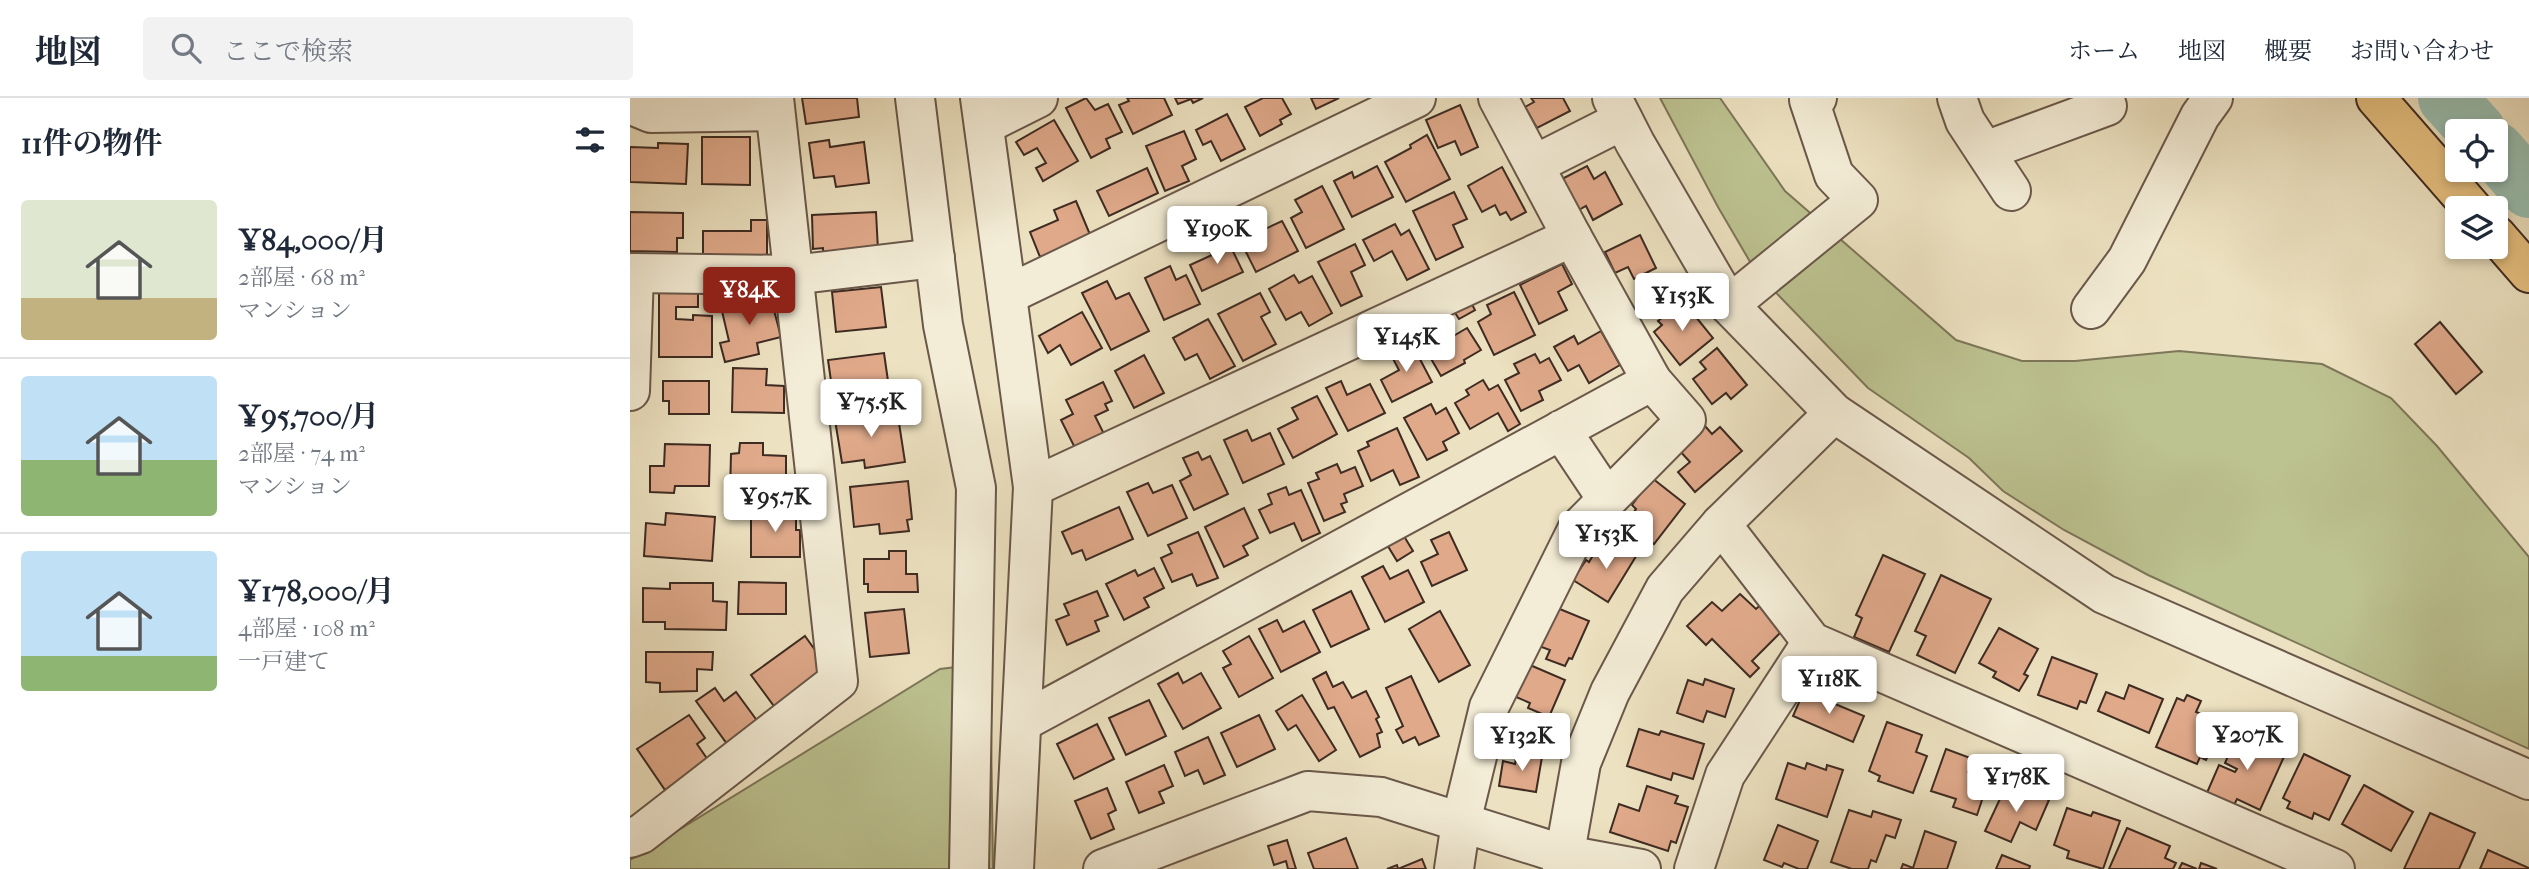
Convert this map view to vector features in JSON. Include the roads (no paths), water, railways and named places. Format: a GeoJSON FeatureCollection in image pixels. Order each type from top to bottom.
{"type":"FeatureCollection","features":[{"type":"Feature","properties":{"kind":"main road"},"geometry":{"type":"LineString","coordinates":[[2376,98],[2462,196]]}},
{"type":"Feature","properties":{"kind":"main road"},"geometry":{"type":"LineString","coordinates":[[2508,249],[2529,274]]}},
{"type":"Feature","properties":{"kind":"street"},"geometry":{"type":"LineString","coordinates":[[915,98],[943,325],[976,488],[969,869]]}},
{"type":"Feature","properties":{"kind":"street"},"geometry":{"type":"LineString","coordinates":[[1014,869],[1033,487],[982,112],[1038,98]]}},
{"type":"Feature","properties":{"kind":"street"},"geometry":{"type":"LineString","coordinates":[[1007,295],[1416,98]]}},
{"type":"Feature","properties":{"kind":"street"},"geometry":{"type":"LineString","coordinates":[[1454,869],[1461,822],[1489,707],[1577,530],[1686,420],[1652,381],[1498,98]]}},
{"type":"Feature","properties":{"kind":"street"},"geometry":{"type":"LineString","coordinates":[[1729,305],[1858,200],[1834,175],[1809,100],[1817,98]]}},
{"type":"Feature","properties":{"kind":"street"},"geometry":{"type":"LineString","coordinates":[[1957,98],[1965,121],[2011,191]]}},
{"type":"Feature","properties":{"kind":"street"},"geometry":{"type":"LineString","coordinates":[[2091,309],[2127,260],[2200,116],[2213,98]]}},
{"type":"Feature","properties":{"kind":"street"},"geometry":{"type":"LineString","coordinates":[[630,838],[641,834],[838,681],[775,104],[651,113],[636,104]]}},
{"type":"Feature","properties":{"kind":"street"},"geometry":{"type":"LineString","coordinates":[[1985,151],[2107,106]]}},
{"type":"Feature","properties":{"kind":"street"},"geometry":{"type":"LineString","coordinates":[[1534,165],[1617,109],[1729,305],[1834,413],[2104,594],[2529,780]]}},
{"type":"Feature","properties":{"kind":"street"},"geometry":{"type":"LineString","coordinates":[[1033,487],[1572,237]]}},
{"type":"Feature","properties":{"kind":"street"},"geometry":{"type":"LineString","coordinates":[[630,391],[632,273],[793,275],[935,258]]}},
{"type":"Feature","properties":{"kind":"street"},"geometry":{"type":"LineString","coordinates":[[1022,722],[1652,381]]}},
{"type":"Feature","properties":{"kind":"street"},"geometry":{"type":"LineString","coordinates":[[1563,862],[1581,763],[1610,692],[1665,589],[1721,524],[1834,413]]}},
{"type":"Feature","properties":{"kind":"street"},"geometry":{"type":"LineString","coordinates":[[1561,430],[1607,499]]}},
{"type":"Feature","properties":{"kind":"street"},"geometry":{"type":"LineString","coordinates":[[1721,524],[1812,642],[2335,869]]}},
{"type":"Feature","properties":{"kind":"street"},"geometry":{"type":"LineString","coordinates":[[1694,869],[1725,775],[1812,642]]}},
{"type":"Feature","properties":{"kind":"street"},"geometry":{"type":"LineString","coordinates":[[1103,869],[1308,791],[1381,797],[1461,822],[1563,862],[1641,869]]}},
{"type":"Feature","properties":{"kind":"waterway"},"geometry":{"type":"LineString","coordinates":[[2447,98],[2466,119]]}},
{"type":"Feature","properties":{"kind":"waterway"},"geometry":{"type":"LineString","coordinates":[[2508,165],[2529,189]]}}]}
